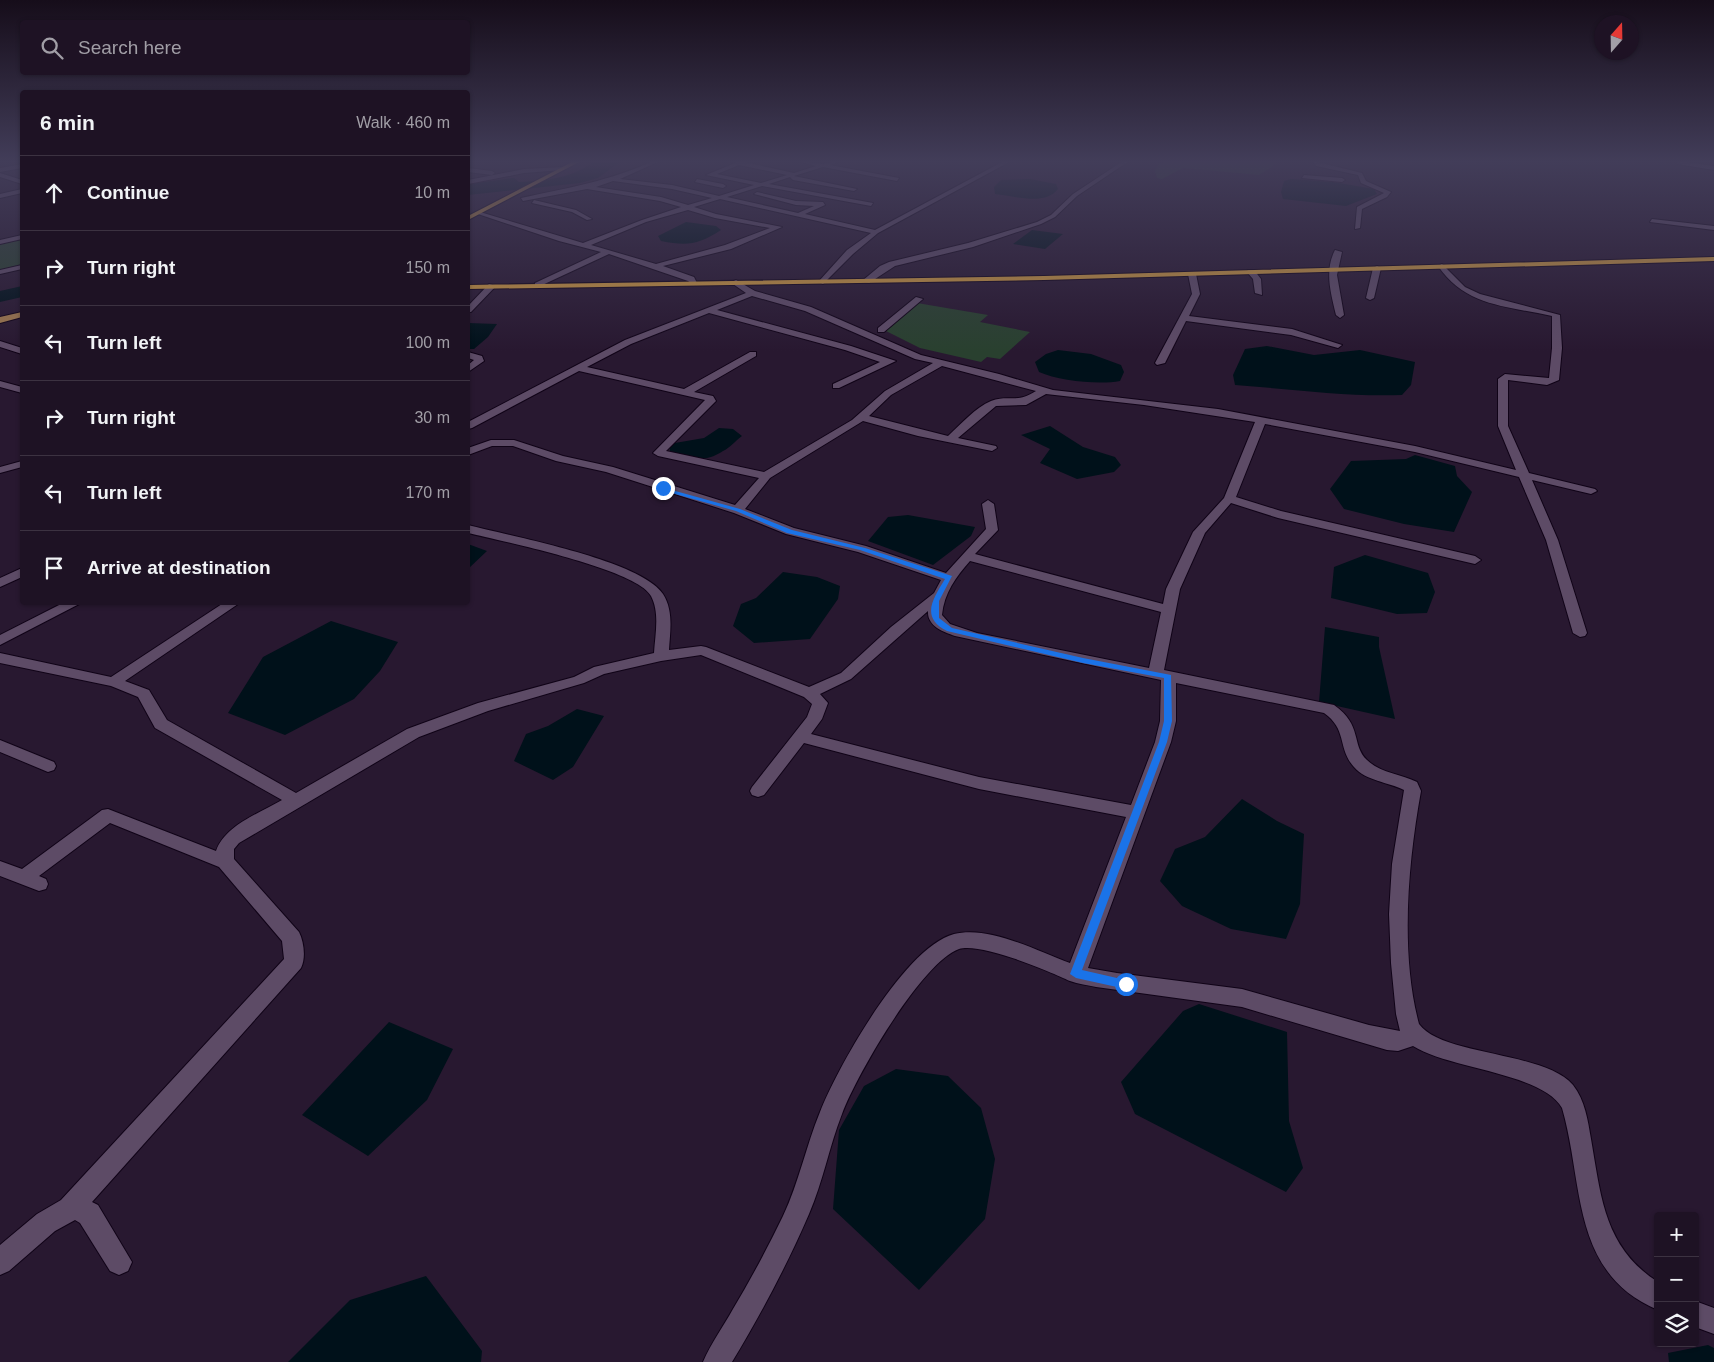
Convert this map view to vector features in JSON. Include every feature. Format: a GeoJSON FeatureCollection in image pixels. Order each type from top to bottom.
{"type":"FeatureCollection","features":[{"type":"Feature","properties":{"kind":"highway"},"geometry":{"type":"LineString","coordinates":[[470,287],[1192,274],[1714,259]]}},
{"type":"Feature","properties":{"kind":"main road"},"geometry":{"type":"LineString","coordinates":[[0,320],[20,315]]}},
{"type":"Feature","properties":{"kind":"street"},"geometry":{"type":"LineString","coordinates":[[515,225],[656,266],[691,280],[693,283]]}},
{"type":"Feature","properties":{"kind":"street"},"geometry":{"type":"LineString","coordinates":[[583,246],[635,225]]}},
{"type":"Feature","properties":{"kind":"street"},"geometry":{"type":"LineString","coordinates":[[770,225],[779,226]]}},
{"type":"Feature","properties":{"kind":"street"},"geometry":{"type":"LineString","coordinates":[[656,266],[728,247],[782,225]]}},
{"type":"Feature","properties":{"kind":"street"},"geometry":{"type":"LineString","coordinates":[[843,225],[876,232]]}},
{"type":"Feature","properties":{"kind":"street"},"geometry":{"type":"LineString","coordinates":[[823,282],[850,252],[876,232],[890,225]]}},
{"type":"Feature","properties":{"kind":"street"},"geometry":{"type":"LineString","coordinates":[[866,281],[883,268],[892,264],[970,245],[1031,225]]}},
{"type":"Feature","properties":{"kind":"street"},"geometry":{"type":"LineString","coordinates":[[1684,225],[1714,228]]}},
{"type":"Feature","properties":{"kind":"street"},"geometry":{"type":"LineString","coordinates":[[0,242],[20,237]]}},
{"type":"Feature","properties":{"kind":"street"},"geometry":{"type":"LineString","coordinates":[[538,285],[608,252]]}},
{"type":"Feature","properties":{"kind":"street"},"geometry":{"type":"LineString","coordinates":[[1338,252],[1334,258],[1333,270],[1340,315]]}},
{"type":"Feature","properties":{"kind":"street"},"geometry":{"type":"LineString","coordinates":[[1442,266],[1449,280],[1479,296],[1556,315],[1556,372],[1553,381],[1508,376],[1503,379],[1503,426],[1552,540],[1580,632]]}},
{"type":"Feature","properties":{"kind":"street"},"geometry":{"type":"LineString","coordinates":[[0,272],[20,267]]}},
{"type":"Feature","properties":{"kind":"street"},"geometry":{"type":"LineString","coordinates":[[1370,298],[1377,268]]}},
{"type":"Feature","properties":{"kind":"street"},"geometry":{"type":"LineString","coordinates":[[1252,272],[1257,279],[1259,293]]}},
{"type":"Feature","properties":{"kind":"street"},"geometry":{"type":"LineString","coordinates":[[1160,363],[1196,294],[1192,274]]}},
{"type":"Feature","properties":{"kind":"street"},"geometry":{"type":"LineString","coordinates":[[736,282],[752,293],[808,309],[908,353],[1064,396],[1144,402],[1261,420],[1415,449],[1591,491]]}},
{"type":"Feature","properties":{"kind":"street"},"geometry":{"type":"LineString","coordinates":[[470,308],[492,286]]}},
{"type":"Feature","properties":{"kind":"street"},"geometry":{"type":"LineString","coordinates":[[470,425],[628,342],[711,311],[752,293]]}},
{"type":"Feature","properties":{"kind":"street"},"geometry":{"type":"LineString","coordinates":[[881,330],[919,299]]}},
{"type":"Feature","properties":{"kind":"street"},"geometry":{"type":"LineString","coordinates":[[711,311],[848,348],[888,362]]}},
{"type":"Feature","properties":{"kind":"street"},"geometry":{"type":"LineString","coordinates":[[1185,318],[1292,332],[1338,345]]}},
{"type":"Feature","properties":{"kind":"street"},"geometry":{"type":"LineString","coordinates":[[0,344],[20,350]]}},
{"type":"Feature","properties":{"kind":"street"},"geometry":{"type":"LineString","coordinates":[[836,386],[908,353]]}},
{"type":"Feature","properties":{"kind":"street"},"geometry":{"type":"LineString","coordinates":[[686,392],[753,354]]}},
{"type":"Feature","properties":{"kind":"street"},"geometry":{"type":"LineString","coordinates":[[470,356],[479,358],[479,361],[470,368]]}},
{"type":"Feature","properties":{"kind":"street"},"geometry":{"type":"LineString","coordinates":[[738,510],[766,476],[842,432],[888,393],[926,373],[940,363]]}},
{"type":"Feature","properties":{"kind":"street"},"geometry":{"type":"LineString","coordinates":[[576,368],[709,398],[711,401],[658,453],[766,476]]}},
{"type":"Feature","properties":{"kind":"street"},"geometry":{"type":"LineString","coordinates":[[0,384],[20,390]]}},
{"type":"Feature","properties":{"kind":"street"},"geometry":{"type":"LineString","coordinates":[[0,395],[20,390]]}},
{"type":"Feature","properties":{"kind":"street"},"geometry":{"type":"LineString","coordinates":[[949,440],[992,404],[998,402],[1026,402],[1044,391]]}},
{"type":"Feature","properties":{"kind":"street"},"geometry":{"type":"LineString","coordinates":[[861,417],[949,440],[992,448]]}},
{"type":"Feature","properties":{"kind":"street"},"geometry":{"type":"LineString","coordinates":[[1168,677],[1156,672],[1173,589],[1199,532],[1229,499],[1261,420]]}},
{"type":"Feature","properties":{"kind":"street"},"geometry":{"type":"LineString","coordinates":[[470,451],[499,441],[514,443],[560,459],[609,469],[663,488],[738,510],[790,531],[862,549],[949,578]]}},
{"type":"Feature","properties":{"kind":"street"},"geometry":{"type":"LineString","coordinates":[[0,470],[20,465]]}},
{"type":"Feature","properties":{"kind":"street"},"geometry":{"type":"LineString","coordinates":[[1229,499],[1287,516],[1475,560]]}},
{"type":"Feature","properties":{"kind":"street"},"geometry":{"type":"LineString","coordinates":[[988,504],[992,530],[966,556],[949,578],[935,601],[935,618],[940,624],[950,629],[1008,644],[1329,709],[1346,722],[1356,758],[1362,765],[1378,774],[1412,786],[1413,791],[1404,834],[1400,875],[1400,962],[1407,1023],[1415,1036],[1437,1047],[1548,1081],[1566,1094],[1576,1117],[1595,1225],[1602,1242],[1624,1273],[1644,1290],[1654,1295]]}},
{"type":"Feature","properties":{"kind":"street"},"geometry":{"type":"LineString","coordinates":[[470,530],[605,566],[636,578],[653,589],[660,601],[664,616],[661,656]]}},
{"type":"Feature","properties":{"kind":"street"},"geometry":{"type":"LineString","coordinates":[[966,556],[1169,610],[1173,589]]}},
{"type":"Feature","properties":{"kind":"street"},"geometry":{"type":"LineString","coordinates":[[0,584],[20,573]]}},
{"type":"Feature","properties":{"kind":"street"},"geometry":{"type":"LineString","coordinates":[[809,693],[846,676],[896,630],[938,596]]}},
{"type":"Feature","properties":{"kind":"street"},"geometry":{"type":"LineString","coordinates":[[0,641],[71,605]]}},
{"type":"Feature","properties":{"kind":"street"},"geometry":{"type":"LineString","coordinates":[[114,682],[230,605]]}},
{"type":"Feature","properties":{"kind":"street"},"geometry":{"type":"LineString","coordinates":[[0,1262],[50,1221],[70,1209],[294,962],[292,938],[225,862],[222,854],[231,840],[294,800],[414,733],[446,719],[556,688],[579,680],[599,670],[690,651],[709,652],[818,698],[820,710],[758,791]]}},
{"type":"Feature","properties":{"kind":"street"},"geometry":{"type":"LineString","coordinates":[[0,658],[114,682],[144,694],[161,724],[294,800]]}},
{"type":"Feature","properties":{"kind":"street"},"geometry":{"type":"LineString","coordinates":[[0,669],[16,662]]}},
{"type":"Feature","properties":{"kind":"street"},"geometry":{"type":"LineString","coordinates":[[1076,974],[1138,813],[1163,742],[1168,721],[1168,677]]}},
{"type":"Feature","properties":{"kind":"street"},"geometry":{"type":"LineString","coordinates":[[800,737],[979,783],[1138,813]]}},
{"type":"Feature","properties":{"kind":"street"},"geometry":{"type":"LineString","coordinates":[[0,746],[48,766]]}},
{"type":"Feature","properties":{"kind":"street"},"geometry":{"type":"LineString","coordinates":[[0,868],[31,881],[108,815],[225,862]]}},
{"type":"Feature","properties":{"kind":"street"},"geometry":{"type":"LineString","coordinates":[[717,1362],[792,1223],[812,1177],[834,1104],[902,990],[920,968],[944,947],[956,941],[968,940],[1000,946],[1076,974],[1126,984],[1244,998],[1387,1040],[1398,1041],[1415,1036]]}},
{"type":"Feature","properties":{"kind":"street"},"geometry":{"type":"LineString","coordinates":[[70,1209],[77,1208],[86,1211],[119,1262]]}},
{"type":"Feature","properties":{"kind":"street"},"geometry":{"type":"LineString","coordinates":[[1699,1315],[1714,1321]]}},
{"type":"Feature","properties":{"kind":"green space"},"geometry":{"type":"Polygon","coordinates":[[[20,239],[20,265],[0,270],[0,244],[20,239]]]}},
{"type":"Feature","properties":{"kind":"green space"},"geometry":{"type":"Polygon","coordinates":[[[917,303],[988,315],[980,322],[1030,332],[1000,359],[987,357],[981,362],[920,348],[880,328],[917,303]]]}},
{"type":"Feature","properties":{"kind":"water"},"geometry":{"type":"Polygon","coordinates":[[[681,225],[716,226],[721,230],[706,239],[685,244],[661,241],[658,236],[681,225]]]}},
{"type":"Feature","properties":{"kind":"water"},"geometry":{"type":"Polygon","coordinates":[[[1032,230],[1063,234],[1045,249],[1013,244],[1032,230]]]}},
{"type":"Feature","properties":{"kind":"water"},"geometry":{"type":"Polygon","coordinates":[[[20,286],[20,297],[0,302],[0,291],[20,286]]]}},
{"type":"Feature","properties":{"kind":"water"},"geometry":{"type":"Polygon","coordinates":[[[470,323],[497,324],[488,337],[474,349],[470,349],[470,323]]]}},
{"type":"Feature","properties":{"kind":"water"},"geometry":{"type":"Polygon","coordinates":[[[1267,346],[1314,355],[1360,350],[1415,362],[1411,385],[1402,395],[1381,395],[1339,394],[1235,385],[1233,375],[1245,349],[1267,346]]]}},
{"type":"Feature","properties":{"kind":"water"},"geometry":{"type":"Polygon","coordinates":[[[1058,350],[1091,354],[1121,365],[1124,372],[1120,381],[1101,383],[1068,380],[1039,372],[1035,362],[1046,354],[1058,350]]]}},
{"type":"Feature","properties":{"kind":"water"},"geometry":{"type":"Polygon","coordinates":[[[1050,426],[1083,447],[1115,457],[1121,465],[1114,472],[1077,479],[1040,463],[1050,449],[1021,435],[1050,426]]]}},
{"type":"Feature","properties":{"kind":"water"},"geometry":{"type":"Polygon","coordinates":[[[719,428],[733,429],[742,436],[726,450],[703,459],[690,458],[670,451],[669,444],[704,438],[719,428]]]}},
{"type":"Feature","properties":{"kind":"water"},"geometry":{"type":"Polygon","coordinates":[[[1415,455],[1455,466],[1457,476],[1472,492],[1454,532],[1404,524],[1344,509],[1330,489],[1351,461],[1406,459],[1415,455]]]}},
{"type":"Feature","properties":{"kind":"water"},"geometry":{"type":"Polygon","coordinates":[[[908,515],[975,527],[971,536],[933,565],[868,541],[888,517],[908,515]]]}},
{"type":"Feature","properties":{"kind":"water"},"geometry":{"type":"Polygon","coordinates":[[[470,545],[487,551],[470,567],[470,545]]]}},
{"type":"Feature","properties":{"kind":"water"},"geometry":{"type":"Polygon","coordinates":[[[1365,555],[1428,573],[1435,592],[1427,613],[1397,614],[1331,598],[1334,567],[1365,555]]]}},
{"type":"Feature","properties":{"kind":"water"},"geometry":{"type":"Polygon","coordinates":[[[783,572],[817,577],[840,586],[838,599],[810,639],[754,643],[733,626],[741,604],[756,598],[783,572]]]}},
{"type":"Feature","properties":{"kind":"water"},"geometry":{"type":"Polygon","coordinates":[[[331,621],[398,642],[380,671],[354,699],[285,735],[228,713],[263,657],[331,621]]]}},
{"type":"Feature","properties":{"kind":"water"},"geometry":{"type":"Polygon","coordinates":[[[1325,627],[1379,637],[1379,647],[1395,719],[1319,702],[1325,627]]]}},
{"type":"Feature","properties":{"kind":"water"},"geometry":{"type":"Polygon","coordinates":[[[577,709],[604,716],[573,767],[553,780],[514,761],[526,734],[548,726],[577,709]]]}},
{"type":"Feature","properties":{"kind":"water"},"geometry":{"type":"Polygon","coordinates":[[[1242,799],[1277,821],[1304,834],[1300,904],[1286,939],[1231,929],[1182,906],[1160,881],[1175,849],[1205,837],[1242,799]]]}},
{"type":"Feature","properties":{"kind":"water"},"geometry":{"type":"Polygon","coordinates":[[[1199,1004],[1287,1032],[1289,1121],[1303,1168],[1286,1192],[1135,1114],[1121,1082],[1183,1011],[1199,1004]]]}},
{"type":"Feature","properties":{"kind":"water"},"geometry":{"type":"Polygon","coordinates":[[[389,1022],[453,1049],[427,1100],[368,1156],[302,1115],[389,1022]]]}},
{"type":"Feature","properties":{"kind":"water"},"geometry":{"type":"Polygon","coordinates":[[[896,1069],[948,1076],[981,1108],[995,1159],[985,1219],[919,1290],[833,1209],[839,1130],[864,1086],[896,1069]]]}},
{"type":"Feature","properties":{"kind":"water"},"geometry":{"type":"Polygon","coordinates":[[[426,1276],[482,1351],[481,1362],[288,1362],[350,1300],[426,1276]]]}},
{"type":"Feature","properties":{"kind":"water"},"geometry":{"type":"Polygon","coordinates":[[[1708,1345],[1714,1348],[1714,1362],[1669,1362],[1668,1353],[1708,1345]]]}},
{"type":"Feature","properties":{"kind":"route"},"geometry":{"type":"LineString","coordinates":[[663,488],[738,510],[790,531],[862,549],[949,578],[935,601],[935,618],[940,624],[950,629],[999,642],[1168,677],[1168,721],[1163,742],[1138,813],[1076,974],[1126,984]]}}]}
